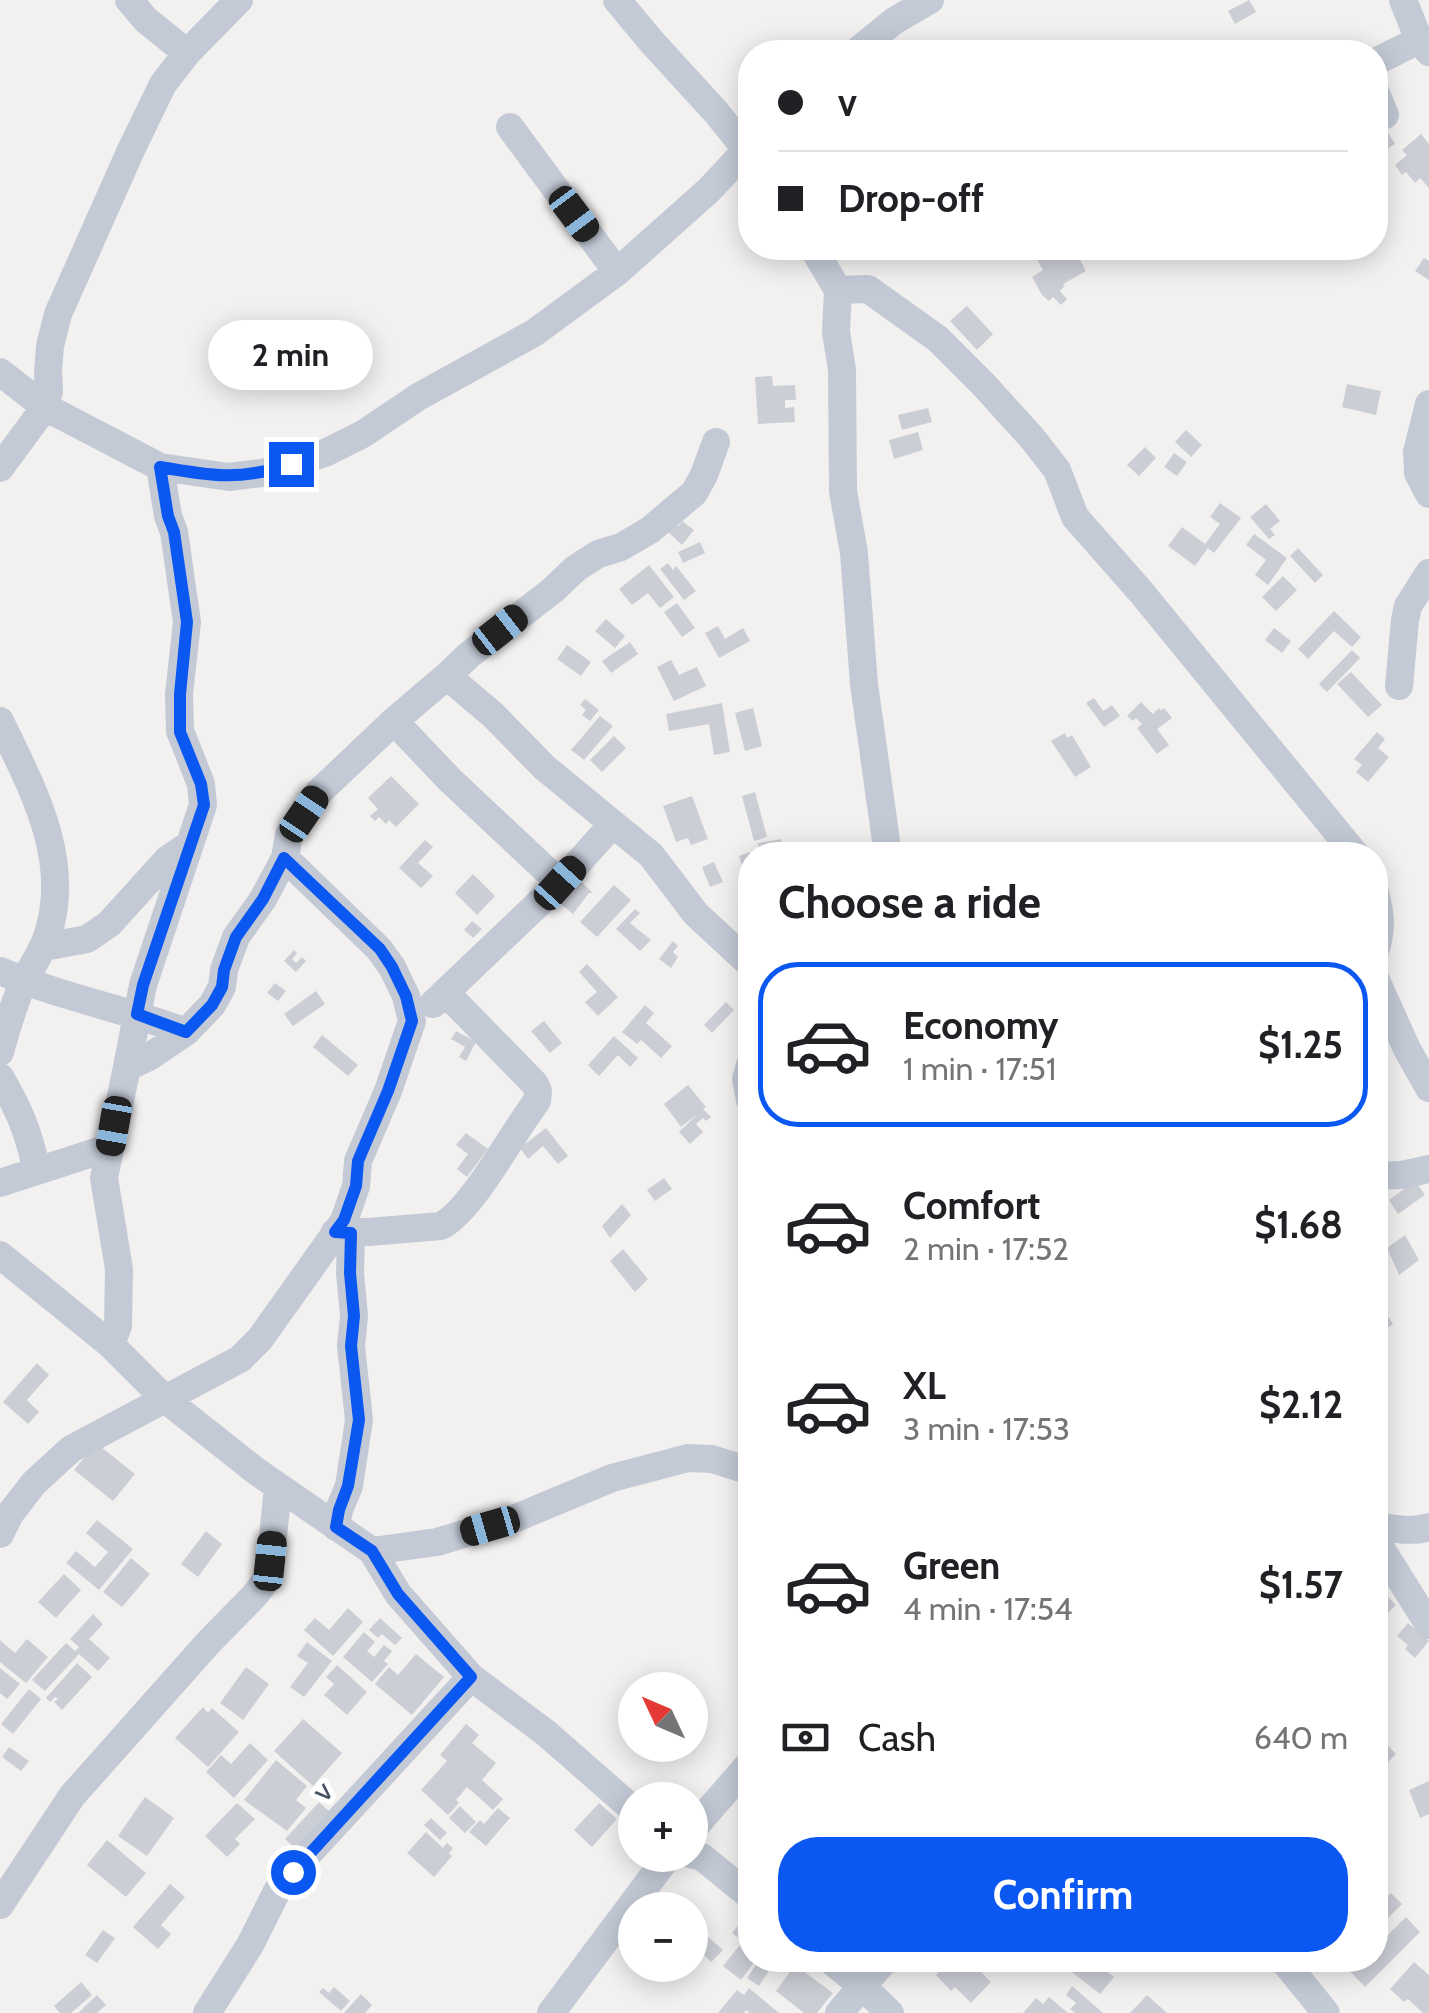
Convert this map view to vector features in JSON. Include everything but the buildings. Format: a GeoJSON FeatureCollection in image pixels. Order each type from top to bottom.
{"type":"FeatureCollection","features":[{"type":"Feature","properties":{"kind":"street"},"geometry":{"type":"LineString","coordinates":[[129,0],[146,20],[187,53]]}},
{"type":"Feature","properties":{"kind":"street"},"geometry":{"type":"LineString","coordinates":[[0,468],[45,406],[50,346],[58,314],[163,84],[187,53],[239,0]]}},
{"type":"Feature","properties":{"kind":"street"},"geometry":{"type":"LineString","coordinates":[[617,0],[738,138]]}},
{"type":"Feature","properties":{"kind":"street"},"geometry":{"type":"LineString","coordinates":[[871,40],[930,0]]}},
{"type":"Feature","properties":{"kind":"street"},"geometry":{"type":"LineString","coordinates":[[1388,58],[1424,46],[1402,0]]}},
{"type":"Feature","properties":{"kind":"street"},"geometry":{"type":"LineString","coordinates":[[510,127],[617,272]]}},
{"type":"Feature","properties":{"kind":"street"},"geometry":{"type":"LineString","coordinates":[[0,372],[45,406],[160,467],[229,477],[262,474],[326,453],[363,434],[418,397],[534,332],[617,272],[738,161]]}},
{"type":"Feature","properties":{"kind":"street"},"geometry":{"type":"LineString","coordinates":[[821,260],[838,290],[836,332],[842,370],[843,491],[886,842]]}},
{"type":"Feature","properties":{"kind":"street"},"geometry":{"type":"LineString","coordinates":[[838,290],[868,290],[938,339],[984,385],[1056,470],[1075,517],[1345,842]]}},
{"type":"Feature","properties":{"kind":"street"},"geometry":{"type":"LineString","coordinates":[[1429,404],[1417,452],[1418,473],[1429,494]]}},
{"type":"Feature","properties":{"kind":"street"},"geometry":{"type":"LineString","coordinates":[[127,1067],[150,1057],[186,1032],[212,1005],[222,987],[236,937],[263,899],[284,858],[289,835],[318,793],[468,655],[575,569],[650,530],[694,493],[716,442]]}},
{"type":"Feature","properties":{"kind":"street"},"geometry":{"type":"LineString","coordinates":[[111,1345],[118,1326],[119,1269],[104,1178],[143,985],[204,805],[201,784],[180,732],[187,622],[160,467]]}},
{"type":"Feature","properties":{"kind":"street"},"geometry":{"type":"LineString","coordinates":[[1400,686],[1404,620],[1408,606],[1429,573]]}},
{"type":"Feature","properties":{"kind":"street"},"geometry":{"type":"LineString","coordinates":[[447,676],[545,768],[651,855],[696,914],[738,953]]}},
{"type":"Feature","properties":{"kind":"street"},"geometry":{"type":"LineString","coordinates":[[0,721],[36,794],[53,864],[54,907],[44,947]]}},
{"type":"Feature","properties":{"kind":"street"},"geometry":{"type":"LineString","coordinates":[[394,721],[450,780],[560,883]]}},
{"type":"Feature","properties":{"kind":"street"},"geometry":{"type":"LineString","coordinates":[[336,1527],[348,1486],[359,1420],[344,1220],[356,1186],[358,1161],[412,1021],[560,883],[612,825]]}},
{"type":"Feature","properties":{"kind":"street"},"geometry":{"type":"LineString","coordinates":[[0,1052],[12,976],[44,947],[87,940],[110,924],[168,859],[190,844]]}},
{"type":"Feature","properties":{"kind":"street"},"geometry":{"type":"LineString","coordinates":[[284,858],[380,949],[406,996],[412,1021]]}},
{"type":"Feature","properties":{"kind":"street"},"geometry":{"type":"LineString","coordinates":[[12,976],[186,1032]]}},
{"type":"Feature","properties":{"kind":"street"},"geometry":{"type":"LineString","coordinates":[[0,1534],[34,1484],[71,1448],[240,1360],[343,1232],[440,1226],[451,1220],[480,1186],[537,1100],[538,1091],[446,993]]}},
{"type":"Feature","properties":{"kind":"street"},"geometry":{"type":"LineString","coordinates":[[1388,1007],[1429,1088]]}},
{"type":"Feature","properties":{"kind":"street"},"geometry":{"type":"LineString","coordinates":[[0,1077],[30,1139],[36,1170]]}},
{"type":"Feature","properties":{"kind":"street"},"geometry":{"type":"LineString","coordinates":[[0,1183],[111,1146]]}},
{"type":"Feature","properties":{"kind":"street"},"geometry":{"type":"LineString","coordinates":[[1388,1176],[1429,1169]]}},
{"type":"Feature","properties":{"kind":"street"},"geometry":{"type":"LineString","coordinates":[[0,1255],[111,1345],[165,1399],[278,1487],[372,1551],[398,1594],[471,1677],[546,1732],[618,1795]]}},
{"type":"Feature","properties":{"kind":"street"},"geometry":{"type":"LineString","coordinates":[[372,1551],[453,1537],[516,1518],[612,1478],[688,1458],[712,1459],[738,1467]]}},
{"type":"Feature","properties":{"kind":"street"},"geometry":{"type":"LineString","coordinates":[[0,1905],[72,1796],[269,1577],[278,1487]]}},
{"type":"Feature","properties":{"kind":"street"},"geometry":{"type":"LineString","coordinates":[[1388,1528],[1429,1527]]}},
{"type":"Feature","properties":{"kind":"street"},"geometry":{"type":"LineString","coordinates":[[1388,1560],[1429,1625]]}},
{"type":"Feature","properties":{"kind":"street","name":"v"},"geometry":{"type":"LineString","coordinates":[[207,2013],[250,1945],[278,1890],[471,1677]]}},
{"type":"Feature","properties":{"kind":"street"},"geometry":{"type":"LineString","coordinates":[[708,1811],[738,1777]]}},
{"type":"Feature","properties":{"kind":"street"},"geometry":{"type":"LineString","coordinates":[[708,1862],[738,1886]]}},
{"type":"Feature","properties":{"kind":"street"},"geometry":{"type":"LineString","coordinates":[[550,2013],[656,1872]]}},
{"type":"Feature","properties":{"kind":"street"},"geometry":{"type":"LineString","coordinates":[[845,1972],[890,2013]]}},
{"type":"Feature","properties":{"kind":"street"},"geometry":{"type":"LineString","coordinates":[[839,2013],[875,1972]]}},
{"type":"Feature","properties":{"kind":"street"},"geometry":{"type":"LineString","coordinates":[[1293,1972],[1326,2013]]}},
{"type":"Feature","properties":{"kind":"route"},"geometry":{"type":"LineString","coordinates":[[291,464],[262,474],[229,477],[160,467],[187,622],[180,732],[201,784],[204,805],[143,985],[137,1014],[186,1032],[212,1005],[222,987],[236,937],[263,899],[284,858],[380,949],[392,967],[406,996],[412,1021],[358,1161],[356,1186],[344,1220],[335,1232],[351,1233],[351,1346],[359,1420],[356,1453],[336,1527],[372,1551],[398,1594],[471,1677],[293,1872]]}}]}
